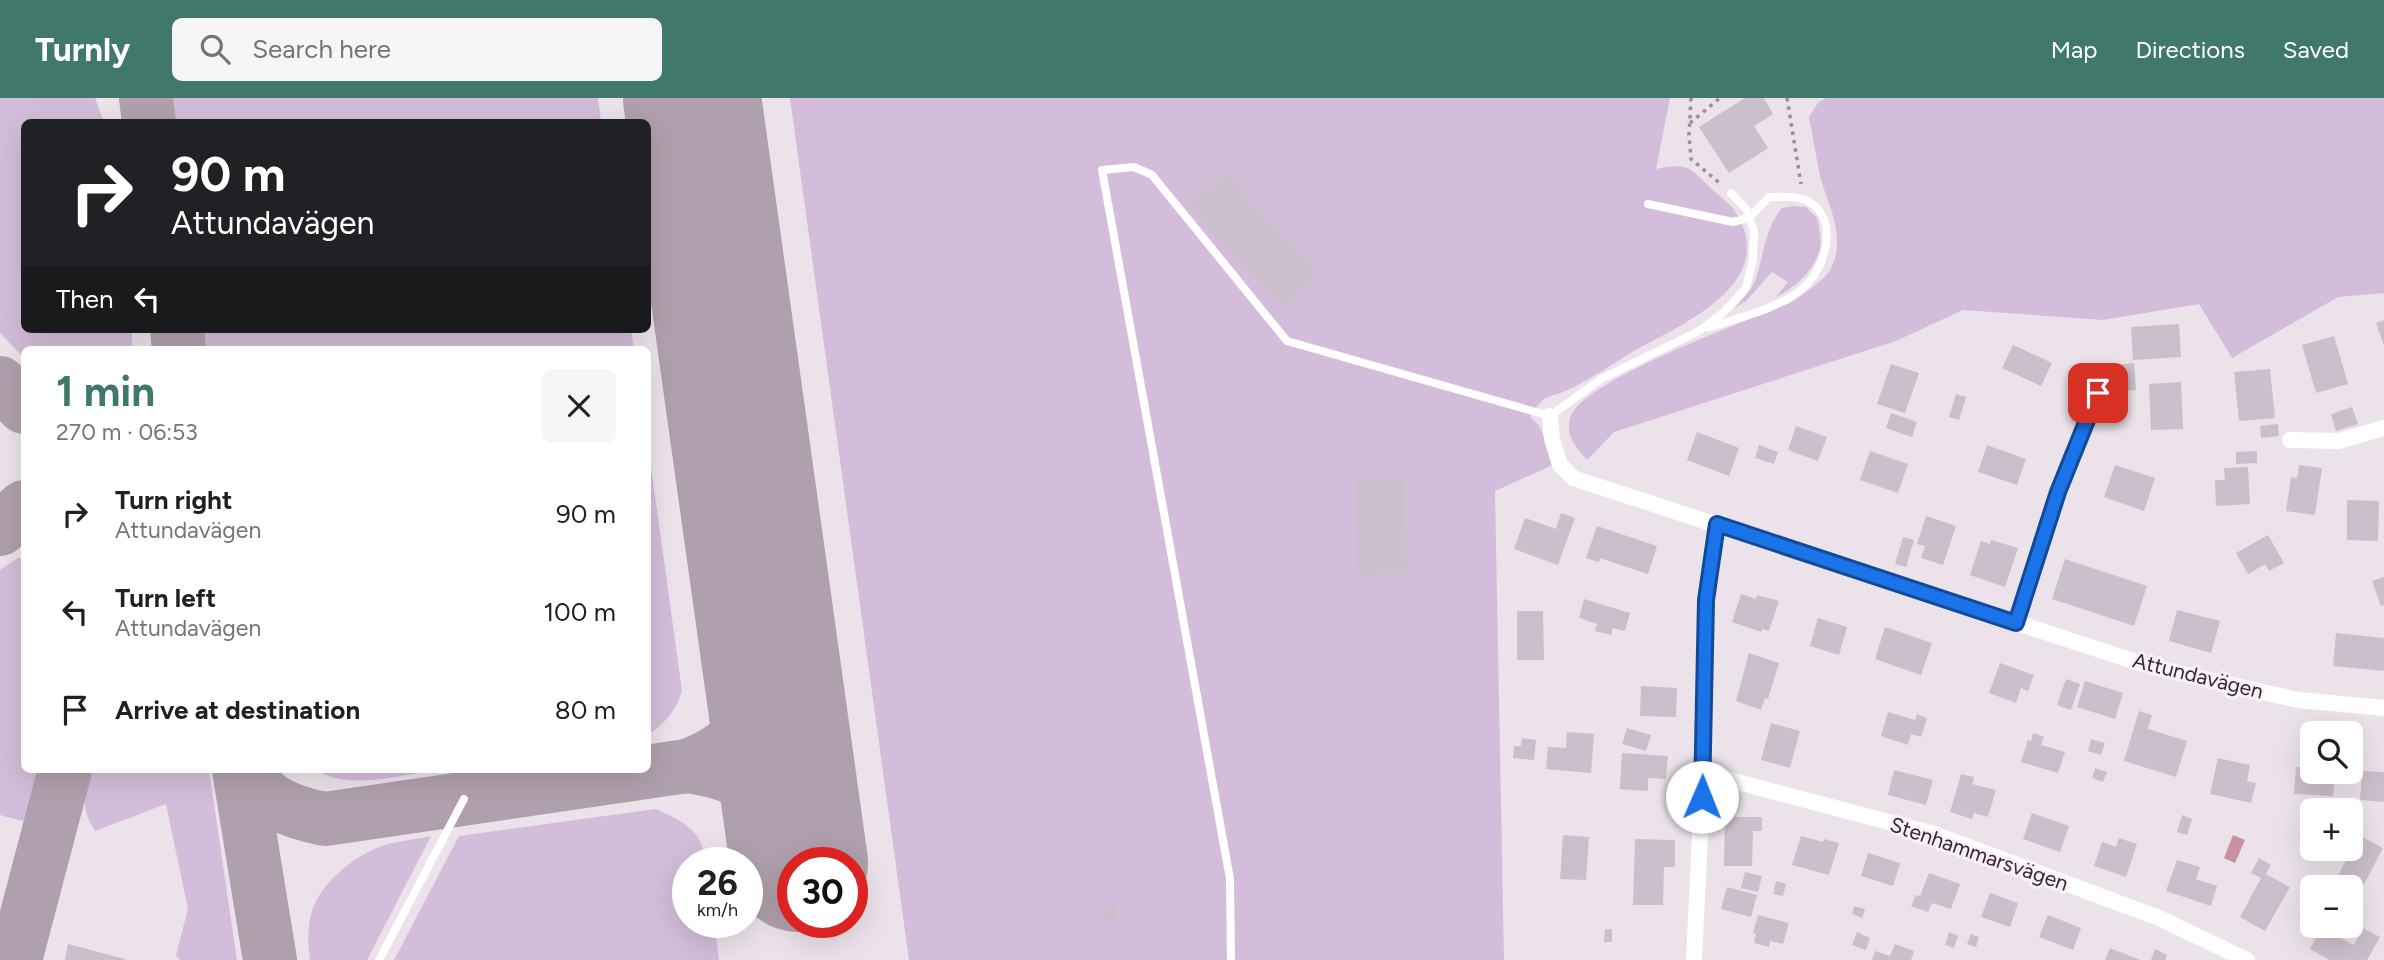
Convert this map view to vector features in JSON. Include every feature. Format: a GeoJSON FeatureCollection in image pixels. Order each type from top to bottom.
{"type":"FeatureCollection","features":[{"type":"Feature","properties":{"kind":"street"},"geometry":{"type":"LineString","coordinates":[[2016,623],[2058,492],[2098,393]]}},
{"type":"Feature","properties":{"kind":"street","name":"Attundavägen"},"geometry":{"type":"LineString","coordinates":[[1550,415],[1552,439],[1560,465],[1573,478],[2152,667],[2298,700],[2384,708]]}},
{"type":"Feature","properties":{"kind":"street"},"geometry":{"type":"LineString","coordinates":[[2290,440],[2339,441],[2384,428]]}},
{"type":"Feature","properties":{"kind":"street"},"geometry":{"type":"LineString","coordinates":[[1694,960],[1703,773],[1706,600],[1717,524]]}},
{"type":"Feature","properties":{"kind":"street","name":"Stenhammarsvägen"},"geometry":{"type":"LineString","coordinates":[[1703,773],[1934,834],[2159,918],[2247,960]]}},
{"type":"Feature","properties":{"kind":"lane"},"geometry":{"type":"LineString","coordinates":[[1231,960],[1230,879],[1102,170],[1134,167],[1152,175],[1287,341],[1550,415],[1601,379],[1699,331],[1788,298],[1804,287],[1817,271],[1825,252],[1826,230],[1821,212],[1803,200],[1769,197],[1749,218],[1733,222],[1648,204]]}},
{"type":"Feature","properties":{"kind":"lane"},"geometry":{"type":"LineString","coordinates":[[1699,331],[1723,313],[1746,288],[1753,260],[1754,232],[1746,210],[1731,193]]}},
{"type":"Feature","properties":{"kind":"lane"},"geometry":{"type":"LineString","coordinates":[[379,960],[464,799]]}},
{"type":"Feature","properties":{"kind":"path"},"geometry":{"type":"LineString","coordinates":[[1691,98],[1692,159],[1731,193]]}},
{"type":"Feature","properties":{"kind":"path"},"geometry":{"type":"LineString","coordinates":[[1690,123],[1720,98]]}},
{"type":"Feature","properties":{"kind":"path"},"geometry":{"type":"LineString","coordinates":[[1787,98],[1803,200]]}},
{"type":"Feature","properties":{"kind":"shaded area"},"geometry":{"type":"Polygon","coordinates":[[[0,98],[95,98],[103,119],[21,119],[21,333],[132,333],[132,346],[21,346],[21,355],[0,333],[0,98]]]}},
{"type":"Feature","properties":{"kind":"shaded area"},"geometry":{"type":"Polygon","coordinates":[[[168,98],[598,98],[601,119],[171,119],[168,98]]]}},
{"type":"Feature","properties":{"kind":"shaded area"},"geometry":{"type":"Polygon","coordinates":[[[790,98],[1670,98],[1656,169],[1675,166],[1687,168],[1729,204],[1746,235],[1746,257],[1738,277],[1723,295],[1704,310],[1581,383],[1540,403],[1530,417],[1539,425],[1555,464],[1495,491],[1504,960],[909,960],[790,98]]]}},
{"type":"Feature","properties":{"kind":"shaded area"},"geometry":{"type":"Polygon","coordinates":[[[1826,98],[2384,98],[2384,293],[2338,297],[2232,358],[2199,304],[2103,320],[1963,310],[1896,341],[1614,432],[1587,460],[1572,441],[1569,430],[1570,418],[1581,403],[1634,369],[1792,302],[1829,271],[1836,255],[1836,232],[1820,176],[1809,117],[1818,103],[1826,98]]]}},
{"type":"Feature","properties":{"kind":"shaded area"},"geometry":{"type":"Polygon","coordinates":[[[1806,207],[1817,218],[1821,244],[1808,273],[1776,297],[1788,282],[1772,272],[1746,301],[1735,308],[1755,281],[1776,217],[1782,208],[1806,207]]]}},
{"type":"Feature","properties":{"kind":"shaded area"},"geometry":{"type":"Polygon","coordinates":[[[201,333],[632,333],[633,346],[202,346],[201,333]]]}},
{"type":"Feature","properties":{"kind":"shaded area"},"geometry":{"type":"Polygon","coordinates":[[[651,467],[682,691],[669,716],[651,733],[651,467]]]}},
{"type":"Feature","properties":{"kind":"shaded area"},"geometry":{"type":"Polygon","coordinates":[[[21,558],[21,773],[38,773],[26,822],[0,815],[0,570],[21,558]]]}},
{"type":"Feature","properties":{"kind":"shaded area"},"geometry":{"type":"Polygon","coordinates":[[[92,773],[209,773],[237,960],[180,960],[176,955],[188,909],[166,804],[95,831],[84,801],[92,773]]]}},
{"type":"Feature","properties":{"kind":"shaded area"},"geometry":{"type":"Polygon","coordinates":[[[323,773],[420,773],[360,781],[323,773]]]}},
{"type":"Feature","properties":{"kind":"shaded area"},"geometry":{"type":"Polygon","coordinates":[[[656,809],[675,818],[696,834],[702,847],[672,847],[672,938],[716,938],[719,960],[394,960],[459,836],[656,809]]]}},
{"type":"Feature","properties":{"kind":"shaded area"},"geometry":{"type":"Polygon","coordinates":[[[2233,835],[2245,840],[2235,863],[2224,858],[2233,835]]]}},
{"type":"Feature","properties":{"kind":"shaded area"},"geometry":{"type":"Polygon","coordinates":[[[431,836],[367,960],[310,960],[310,917],[316,901],[329,882],[357,858],[377,848],[431,836]]]}},
{"type":"Feature","properties":{"kind":"building"},"geometry":{"type":"Polygon","coordinates":[[[1745,98],[1764,98],[1773,114],[1754,126],[1768,148],[1729,173],[1699,127],[1745,98]]]}},
{"type":"Feature","properties":{"kind":"building"},"geometry":{"type":"Polygon","coordinates":[[[1225,173],[1320,274],[1284,308],[1189,207],[1225,173]]]}},
{"type":"Feature","properties":{"kind":"building"},"geometry":{"type":"Polygon","coordinates":[[[2384,320],[2384,346],[2376,323],[2384,320]]]}},
{"type":"Feature","properties":{"kind":"building"},"geometry":{"type":"Polygon","coordinates":[[[2179,324],[2181,357],[2133,360],[2131,327],[2179,324]]]}},
{"type":"Feature","properties":{"kind":"building"},"geometry":{"type":"Polygon","coordinates":[[[2334,336],[2348,384],[2316,393],[2302,345],[2334,336]]]}},
{"type":"Feature","properties":{"kind":"building"},"geometry":{"type":"Polygon","coordinates":[[[2013,345],[2052,363],[2041,386],[2002,368],[2013,345]]]}},
{"type":"Feature","properties":{"kind":"building"},"geometry":{"type":"Polygon","coordinates":[[[2134,363],[2136,390],[2117,391],[2115,365],[2134,363]]]}},
{"type":"Feature","properties":{"kind":"building"},"geometry":{"type":"Polygon","coordinates":[[[1891,364],[1919,373],[1905,413],[1877,404],[1891,364]]]}},
{"type":"Feature","properties":{"kind":"building"},"geometry":{"type":"Polygon","coordinates":[[[2270,369],[2275,418],[2239,421],[2234,372],[2270,369]]]}},
{"type":"Feature","properties":{"kind":"building"},"geometry":{"type":"Polygon","coordinates":[[[2181,382],[2183,429],[2151,430],[2149,384],[2181,382]]]}},
{"type":"Feature","properties":{"kind":"building"},"geometry":{"type":"Polygon","coordinates":[[[1956,394],[1966,397],[1959,420],[1949,417],[1956,394]]]}},
{"type":"Feature","properties":{"kind":"building"},"geometry":{"type":"Polygon","coordinates":[[[2352,407],[2358,424],[2336,431],[2331,414],[2352,407]]]}},
{"type":"Feature","properties":{"kind":"building"},"geometry":{"type":"Polygon","coordinates":[[[1891,413],[1917,422],[1912,437],[1886,428],[1891,413]]]}},
{"type":"Feature","properties":{"kind":"building"},"geometry":{"type":"Polygon","coordinates":[[[2278,424],[2279,436],[2261,438],[2260,426],[2278,424]]]}},
{"type":"Feature","properties":{"kind":"building"},"geometry":{"type":"Polygon","coordinates":[[[1796,426],[1827,437],[1818,461],[1788,450],[1796,426]]]}},
{"type":"Feature","properties":{"kind":"building"},"geometry":{"type":"Polygon","coordinates":[[[1697,432],[1739,448],[1729,476],[1687,460],[1697,432]]]}},
{"type":"Feature","properties":{"kind":"building"},"geometry":{"type":"Polygon","coordinates":[[[1759,445],[1778,452],[1774,464],[1755,458],[1759,445]]]}},
{"type":"Feature","properties":{"kind":"building"},"geometry":{"type":"Polygon","coordinates":[[[1987,445],[2026,459],[2017,485],[1978,472],[1987,445]]]}},
{"type":"Feature","properties":{"kind":"building"},"geometry":{"type":"Polygon","coordinates":[[[1870,451],[1908,464],[1898,493],[1860,480],[1870,451]]]}},
{"type":"Feature","properties":{"kind":"building"},"geometry":{"type":"Polygon","coordinates":[[[2257,451],[2257,463],[2236,464],[2236,452],[2257,451]]]}},
{"type":"Feature","properties":{"kind":"building"},"geometry":{"type":"Polygon","coordinates":[[[2115,465],[2155,478],[2144,511],[2104,497],[2115,465]]]}},
{"type":"Feature","properties":{"kind":"building"},"geometry":{"type":"Polygon","coordinates":[[[2299,465],[2322,468],[2315,515],[2286,511],[2291,477],[2297,478],[2299,465]]]}},
{"type":"Feature","properties":{"kind":"building"},"geometry":{"type":"Polygon","coordinates":[[[2248,467],[2250,504],[2216,506],[2215,480],[2225,480],[2224,468],[2248,467]]]}},
{"type":"Feature","properties":{"kind":"building"},"geometry":{"type":"Polygon","coordinates":[[[1405,480],[1407,574],[1358,575],[1356,481],[1405,480]]]}},
{"type":"Feature","properties":{"kind":"building"},"geometry":{"type":"Polygon","coordinates":[[[2347,500],[2379,501],[2378,541],[2347,540],[2347,500]]]}},
{"type":"Feature","properties":{"kind":"building"},"geometry":{"type":"Polygon","coordinates":[[[1561,513],[1575,518],[1558,565],[1514,549],[1525,518],[1556,529],[1561,513]]]}},
{"type":"Feature","properties":{"kind":"building"},"geometry":{"type":"Polygon","coordinates":[[[1926,516],[1956,526],[1943,565],[1921,558],[1925,546],[1917,544],[1926,516]]]}},
{"type":"Feature","properties":{"kind":"building"},"geometry":{"type":"Polygon","coordinates":[[[1597,526],[1657,546],[1648,574],[1600,558],[1599,562],[1586,558],[1597,526]]]}},
{"type":"Feature","properties":{"kind":"building"},"geometry":{"type":"Polygon","coordinates":[[[2268,535],[2284,563],[2269,571],[2265,564],[2248,574],[2236,553],[2268,535]]]}},
{"type":"Feature","properties":{"kind":"building"},"geometry":{"type":"Polygon","coordinates":[[[1903,537],[1914,540],[1906,567],[1895,564],[1903,537]]]}},
{"type":"Feature","properties":{"kind":"building"},"geometry":{"type":"Polygon","coordinates":[[[1991,540],[2018,548],[2005,587],[1970,575],[1981,541],[1990,544],[1991,540]]]}},
{"type":"Feature","properties":{"kind":"building"},"geometry":{"type":"Polygon","coordinates":[[[2065,559],[2147,586],[2134,626],[2052,599],[2065,559]]]}},
{"type":"Feature","properties":{"kind":"building"},"geometry":{"type":"Polygon","coordinates":[[[2384,577],[2384,605],[2381,606],[2372,581],[2384,577]]]}},
{"type":"Feature","properties":{"kind":"building"},"geometry":{"type":"Polygon","coordinates":[[[1741,594],[1756,599],[1757,595],[1779,601],[1769,631],[1762,629],[1761,632],[1732,622],[1741,594]]]}},
{"type":"Feature","properties":{"kind":"building"},"geometry":{"type":"Polygon","coordinates":[[[1584,599],[1630,613],[1625,631],[1613,628],[1611,635],[1595,631],[1597,624],[1579,618],[1584,599]]]}},
{"type":"Feature","properties":{"kind":"building"},"geometry":{"type":"Polygon","coordinates":[[[2177,610],[2220,621],[2211,653],[2169,641],[2177,610]]]}},
{"type":"Feature","properties":{"kind":"building"},"geometry":{"type":"Polygon","coordinates":[[[1517,611],[1543,611],[1544,660],[1517,660],[1517,611]]]}},
{"type":"Feature","properties":{"kind":"building"},"geometry":{"type":"Polygon","coordinates":[[[1818,618],[1847,627],[1839,655],[1810,646],[1818,618]]]}},
{"type":"Feature","properties":{"kind":"building"},"geometry":{"type":"Polygon","coordinates":[[[1885,627],[1932,643],[1921,675],[1875,659],[1885,627]]]}},
{"type":"Feature","properties":{"kind":"building"},"geometry":{"type":"Polygon","coordinates":[[[2336,633],[2384,638],[2384,671],[2333,666],[2336,633]]]}},
{"type":"Feature","properties":{"kind":"building"},"geometry":{"type":"Polygon","coordinates":[[[1749,653],[1779,663],[1768,699],[1765,698],[1761,710],[1736,701],[1749,653]]]}},
{"type":"Feature","properties":{"kind":"building"},"geometry":{"type":"Polygon","coordinates":[[[2000,663],[2034,675],[2028,691],[2021,688],[2016,703],[1989,693],[2000,663]]]}},
{"type":"Feature","properties":{"kind":"building"},"geometry":{"type":"Polygon","coordinates":[[[2066,679],[2080,684],[2071,710],[2057,705],[2066,679]]]}},
{"type":"Feature","properties":{"kind":"building"},"geometry":{"type":"Polygon","coordinates":[[[2085,681],[2123,693],[2115,719],[2077,707],[2085,681]]]}},
{"type":"Feature","properties":{"kind":"building"},"geometry":{"type":"Polygon","coordinates":[[[1641,686],[1677,688],[1676,717],[1640,716],[1641,686]]]}},
{"type":"Feature","properties":{"kind":"building"},"geometry":{"type":"Polygon","coordinates":[[[2139,711],[2152,715],[2148,729],[2187,741],[2176,777],[2124,761],[2139,711]]]}},
{"type":"Feature","properties":{"kind":"building"},"geometry":{"type":"Polygon","coordinates":[[[1888,712],[1915,720],[1917,714],[1927,718],[1921,737],[1911,734],[1908,745],[1881,736],[1888,712]]]}},
{"type":"Feature","properties":{"kind":"building"},"geometry":{"type":"Polygon","coordinates":[[[1771,723],[1800,731],[1790,768],[1761,760],[1771,723]]]}},
{"type":"Feature","properties":{"kind":"building"},"geometry":{"type":"Polygon","coordinates":[[[1627,728],[1651,735],[1646,751],[1622,744],[1627,728]]]}},
{"type":"Feature","properties":{"kind":"building"},"geometry":{"type":"Polygon","coordinates":[[[1567,732],[1594,734],[1591,773],[1546,769],[1548,747],[1566,748],[1567,732]]]}},
{"type":"Feature","properties":{"kind":"building"},"geometry":{"type":"Polygon","coordinates":[[[2033,733],[2044,737],[2041,745],[2065,752],[2058,773],[2021,762],[2033,733]]]}},
{"type":"Feature","properties":{"kind":"building"},"geometry":{"type":"Polygon","coordinates":[[[1522,738],[1536,740],[1534,760],[1513,758],[1514,746],[1521,746],[1522,738]]]}},
{"type":"Feature","properties":{"kind":"building"},"geometry":{"type":"Polygon","coordinates":[[[2091,739],[2105,743],[2101,755],[2088,751],[2091,739]]]}},
{"type":"Feature","properties":{"kind":"building"},"geometry":{"type":"Polygon","coordinates":[[[1622,753],[1668,756],[1666,779],[1648,778],[1648,791],[1620,789],[1622,753]]]}},
{"type":"Feature","properties":{"kind":"building"},"geometry":{"type":"Polygon","coordinates":[[[2218,758],[2250,765],[2247,781],[2256,783],[2251,803],[2210,794],[2218,758]]]}},
{"type":"Feature","properties":{"kind":"building"},"geometry":{"type":"Polygon","coordinates":[[[2296,767],[2300,767],[2300,784],[2334,784],[2333,796],[2294,794],[2296,767]]]}},
{"type":"Feature","properties":{"kind":"building"},"geometry":{"type":"Polygon","coordinates":[[[2095,768],[2107,772],[2103,782],[2092,778],[2095,768]]]}},
{"type":"Feature","properties":{"kind":"building"},"geometry":{"type":"Polygon","coordinates":[[[1894,770],[1933,780],[1926,805],[1888,795],[1894,770]]]}},
{"type":"Feature","properties":{"kind":"building"},"geometry":{"type":"Polygon","coordinates":[[[2363,771],[2384,772],[2384,802],[2360,798],[2363,771]]]}},
{"type":"Feature","properties":{"kind":"building"},"geometry":{"type":"Polygon","coordinates":[[[1961,774],[1974,777],[1972,784],[1996,790],[1988,817],[1974,813],[1972,819],[1950,812],[1961,774]]]}},
{"type":"Feature","properties":{"kind":"building"},"geometry":{"type":"Polygon","coordinates":[[[2032,813],[2069,826],[2060,852],[2023,839],[2032,813]]]}},
{"type":"Feature","properties":{"kind":"building"},"geometry":{"type":"Polygon","coordinates":[[[2182,815],[2192,819],[2187,835],[2177,832],[2182,815]]]}},
{"type":"Feature","properties":{"kind":"building"},"geometry":{"type":"Polygon","coordinates":[[[1725,817],[1762,817],[1762,831],[1753,831],[1752,866],[1724,866],[1725,817]]]}},
{"type":"Feature","properties":{"kind":"building"},"geometry":{"type":"Polygon","coordinates":[[[1563,835],[1589,837],[1586,880],[1560,879],[1563,835]]]}},
{"type":"Feature","properties":{"kind":"building"},"geometry":{"type":"Polygon","coordinates":[[[1801,836],[1839,843],[1829,875],[1792,865],[1801,836]]]}},
{"type":"Feature","properties":{"kind":"building"},"geometry":{"type":"Polygon","coordinates":[[[2363,837],[2383,848],[2363,886],[2363,875],[2339,875],[2346,861],[2363,861],[2363,837]]]}},
{"type":"Feature","properties":{"kind":"building"},"geometry":{"type":"Polygon","coordinates":[[[2119,838],[2137,844],[2126,877],[2094,866],[2102,842],[2116,847],[2119,838]]]}},
{"type":"Feature","properties":{"kind":"building"},"geometry":{"type":"Polygon","coordinates":[[[1635,839],[1675,840],[1675,867],[1664,867],[1663,905],[1633,905],[1635,839]]]}},
{"type":"Feature","properties":{"kind":"building"},"geometry":{"type":"Polygon","coordinates":[[[1868,853],[1900,863],[1893,886],[1861,876],[1868,853]]]}},
{"type":"Feature","properties":{"kind":"building"},"geometry":{"type":"Polygon","coordinates":[[[2259,858],[2271,865],[2266,874],[2290,887],[2265,931],[2240,917],[2261,878],[2251,873],[2259,858]]]}},
{"type":"Feature","properties":{"kind":"building"},"geometry":{"type":"Polygon","coordinates":[[[2177,860],[2200,867],[2196,879],[2217,886],[2211,906],[2166,891],[2177,860]]]}},
{"type":"Feature","properties":{"kind":"building"},"geometry":{"type":"Polygon","coordinates":[[[1745,872],[1762,876],[1758,892],[1741,888],[1745,872]]]}},
{"type":"Feature","properties":{"kind":"building"},"geometry":{"type":"Polygon","coordinates":[[[1929,873],[1960,884],[1951,909],[1932,903],[1928,912],[1911,906],[1916,895],[1920,896],[1929,873]]]}},
{"type":"Feature","properties":{"kind":"building"},"geometry":{"type":"Polygon","coordinates":[[[1776,881],[1786,884],[1783,896],[1773,894],[1776,881]]]}},
{"type":"Feature","properties":{"kind":"building"},"geometry":{"type":"Polygon","coordinates":[[[1727,887],[1757,895],[1751,917],[1721,909],[1727,887]]]}},
{"type":"Feature","properties":{"kind":"building"},"geometry":{"type":"Polygon","coordinates":[[[1990,893],[2018,903],[2010,927],[1981,917],[1990,893]]]}},
{"type":"Feature","properties":{"kind":"building"},"geometry":{"type":"Polygon","coordinates":[[[1114,905],[1117,919],[1104,922],[1102,907],[1114,905]]]}},
{"type":"Feature","properties":{"kind":"building"},"geometry":{"type":"Polygon","coordinates":[[[1854,906],[1865,909],[1862,918],[1852,914],[1854,906]]]}},
{"type":"Feature","properties":{"kind":"building"},"geometry":{"type":"Polygon","coordinates":[[[1758,915],[1789,923],[1783,944],[1770,941],[1769,947],[1754,943],[1756,934],[1753,933],[1758,915]]]}},
{"type":"Feature","properties":{"kind":"building"},"geometry":{"type":"Polygon","coordinates":[[[2048,915],[2081,928],[2073,950],[2039,937],[2048,915]]]}},
{"type":"Feature","properties":{"kind":"building"},"geometry":{"type":"Polygon","coordinates":[[[2363,928],[2380,937],[2367,960],[2330,960],[2310,949],[2316,938],[2340,938],[2354,945],[2358,938],[2363,938],[2363,928]]]}},
{"type":"Feature","properties":{"kind":"building"},"geometry":{"type":"Polygon","coordinates":[[[1605,929],[1612,929],[1612,942],[1604,942],[1605,929]]]}},
{"type":"Feature","properties":{"kind":"building"},"geometry":{"type":"Polygon","coordinates":[[[1857,932],[1870,938],[1866,950],[1852,945],[1857,932]]]}},
{"type":"Feature","properties":{"kind":"building"},"geometry":{"type":"Polygon","coordinates":[[[1949,932],[1958,936],[1954,948],[1945,945],[1949,932]]]}},
{"type":"Feature","properties":{"kind":"building"},"geometry":{"type":"Polygon","coordinates":[[[1971,934],[1979,937],[1976,947],[1967,944],[1971,934]]]}},
{"type":"Feature","properties":{"kind":"building"},"geometry":{"type":"Polygon","coordinates":[[[68,944],[125,959],[125,960],[65,960],[68,944]]]}},
{"type":"Feature","properties":{"kind":"building"},"geometry":{"type":"Polygon","coordinates":[[[1895,944],[1914,951],[1911,960],[1872,960],[1875,951],[1890,956],[1895,944]]]}},
{"type":"Feature","properties":{"kind":"building"},"geometry":{"type":"Polygon","coordinates":[[[2110,948],[2140,960],[2105,960],[2110,948]]]}},
{"type":"Feature","properties":{"kind":"building"},"geometry":{"type":"Polygon","coordinates":[[[2155,949],[2167,955],[2165,960],[2151,960],[2155,949]]]}},
{"type":"Feature","properties":{"kind":"taxiway"},"geometry":{"type":"LineString","coordinates":[[146,98],[149,119]]}},
{"type":"Feature","properties":{"kind":"taxiway"},"geometry":{"type":"LineString","coordinates":[[177,333],[179,346]]}},
{"type":"Feature","properties":{"kind":"taxiway"},"geometry":{"type":"LineString","coordinates":[[0,383],[21,404]]}},
{"type":"Feature","properties":{"kind":"taxiway"},"geometry":{"type":"LineString","coordinates":[[0,529],[21,510]]}},
{"type":"Feature","properties":{"kind":"taxiway"},"geometry":{"type":"LineString","coordinates":[[651,771],[687,766],[723,748],[736,737],[746,724],[760,695],[770,656]]}},
{"type":"Feature","properties":{"kind":"taxiway"},"geometry":{"type":"LineString","coordinates":[[687,766],[728,775],[757,791],[779,816],[796,847]]}},
{"type":"Feature","properties":{"kind":"taxiway"},"geometry":{"type":"LineString","coordinates":[[15,960],[64,773]]}},
{"type":"Feature","properties":{"kind":"taxiway"},"geometry":{"type":"LineString","coordinates":[[239,773],[270,960]]}},
{"type":"Feature","properties":{"kind":"taxiway"},"geometry":{"type":"LineString","coordinates":[[248,773],[260,790],[279,804],[325,819],[639,773]]}},
{"type":"Feature","properties":{"kind":"runway"},"geometry":{"type":"LineString","coordinates":[[692,98],[797,847]]}},
{"type":"Feature","properties":{"kind":"route"},"geometry":{"type":"LineString","coordinates":[[1702,797],[1706,600],[1717,524],[2016,623],[2058,492],[2098,393]]}}]}
